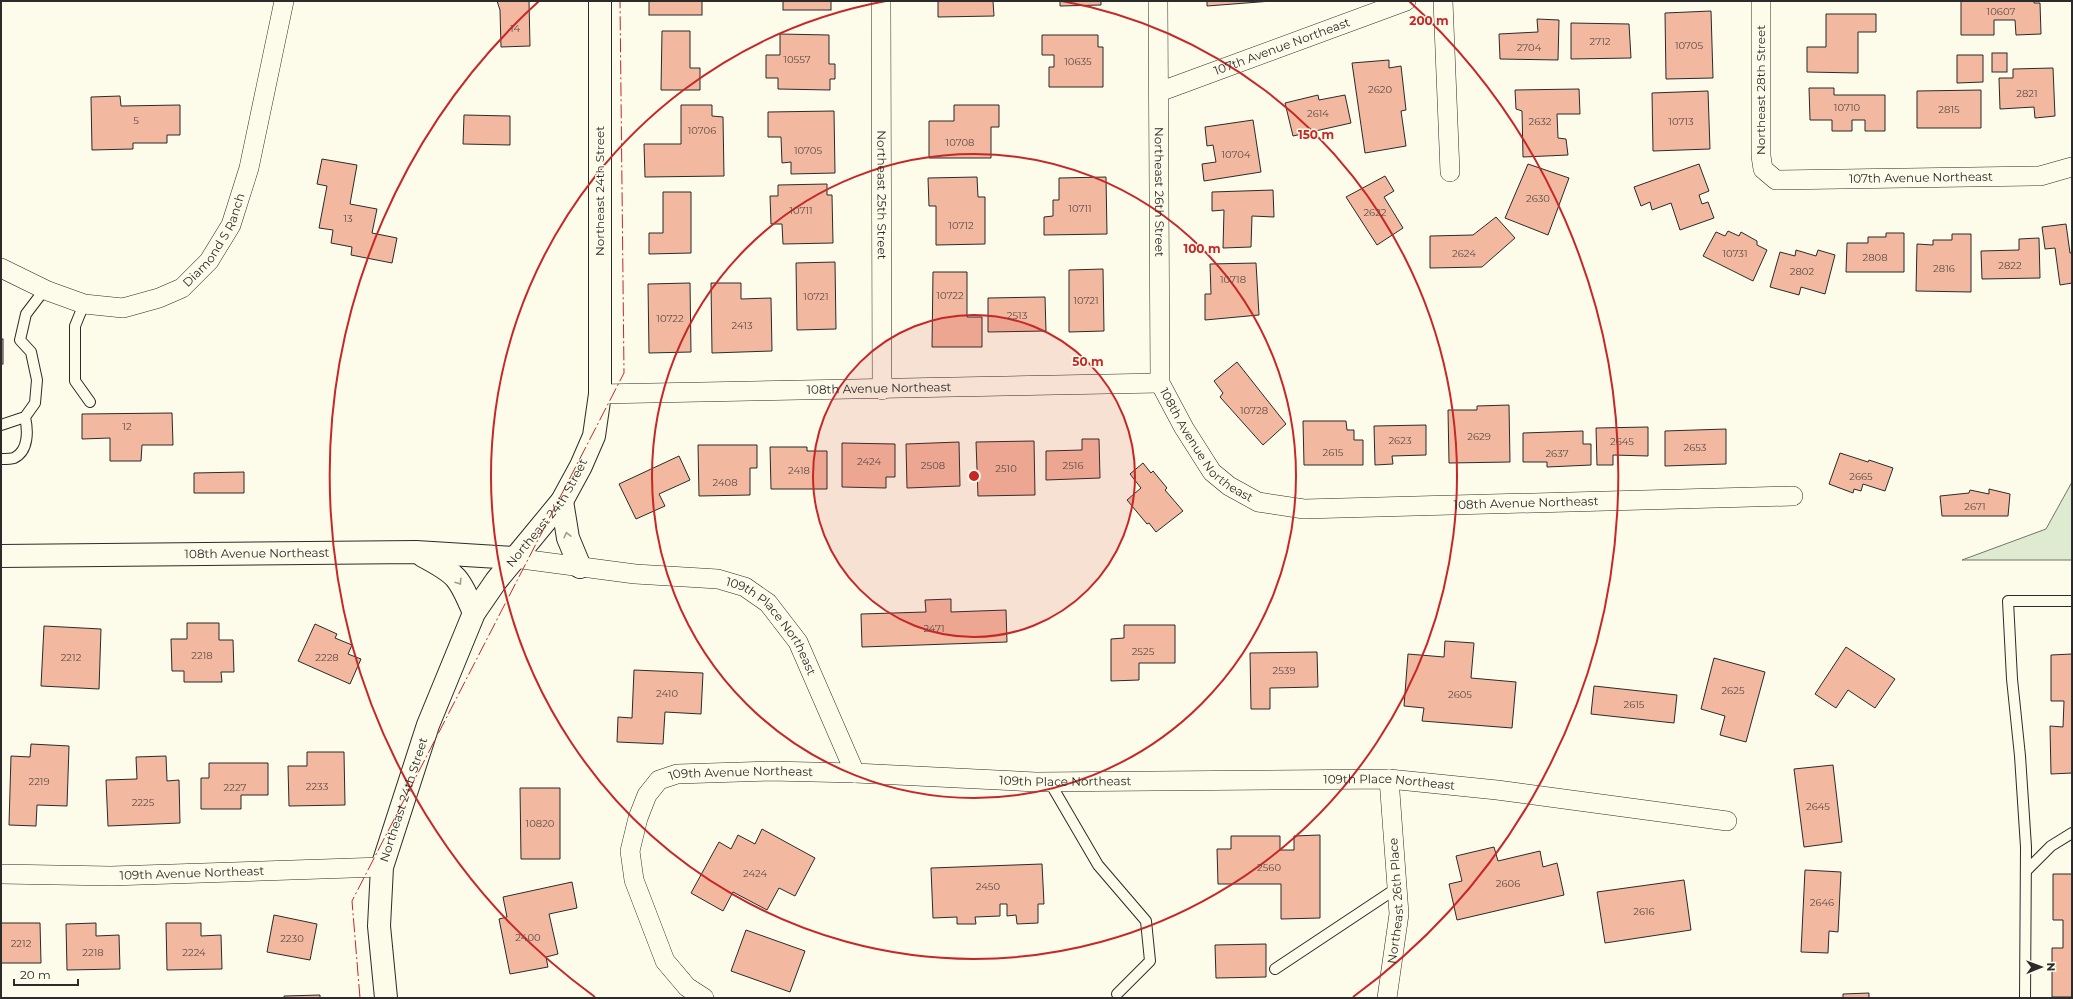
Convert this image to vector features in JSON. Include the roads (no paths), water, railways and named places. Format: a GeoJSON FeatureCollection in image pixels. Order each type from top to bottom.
{"type":"FeatureCollection","features":[{"type":"Feature","properties":{"kind":"main road","name":"Northeast 24th Street"},"geometry":{"type":"LineString","coordinates":[[386,998],[379,926],[382,867],[428,725],[474,613],[514,558],[562,501],[581,466],[594,436],[600,394],[600,1]]}},
{"type":"Feature","properties":{"kind":"main road"},"geometry":{"type":"LineString","coordinates":[[562,501],[568,538],[580,567]]}},
{"type":"Feature","properties":{"kind":"main road"},"geometry":{"type":"LineString","coordinates":[[416,552],[448,570],[457,578],[466,593],[474,613]]}},
{"type":"Feature","properties":{"kind":"main road","name":"108th Avenue Northeast"},"geometry":{"type":"LineString","coordinates":[[1,556],[416,552],[514,558]]}},
{"type":"Feature","properties":{"kind":"street","name":"Diamond S Ranch"},"geometry":{"type":"LineString","coordinates":[[1,268],[45,289],[84,304],[123,308],[159,298],[182,288],[209,261],[231,225],[249,168],[284,1]]}},
{"type":"Feature","properties":{"kind":"street","name":"Northeast 25th Street"},"geometry":{"type":"LineString","coordinates":[[881,1],[882,390]]}},
{"type":"Feature","properties":{"kind":"street","name":"Northeast 26th Street"},"geometry":{"type":"LineString","coordinates":[[1158,1],[1160,383]]}},
{"type":"Feature","properties":{"kind":"street","name":"107th Avenue Northeast"},"geometry":{"type":"LineString","coordinates":[[1159,92],[1406,1]]}},
{"type":"Feature","properties":{"kind":"street"},"geometry":{"type":"LineString","coordinates":[[1443,1],[1450,172]]}},
{"type":"Feature","properties":{"kind":"street","name":"Northeast 28th Street"},"geometry":{"type":"LineString","coordinates":[[1761,1],[1761,156],[1763,169],[1770,176]]}},
{"type":"Feature","properties":{"kind":"street","name":"107th Avenue Northeast"},"geometry":{"type":"LineString","coordinates":[[1770,176],[1782,182],[2040,176],[2072,167]]}},
{"type":"Feature","properties":{"kind":"street","name":"108th Avenue Northeast"},"geometry":{"type":"LineString","coordinates":[[600,394],[882,390],[1160,383],[1184,428],[1212,472],[1229,486],[1258,502],[1304,509],[1793,496]]}},
{"type":"Feature","properties":{"kind":"street","name":"109th Place Northeast"},"geometry":{"type":"LineString","coordinates":[[514,558],[635,574],[718,579],[745,587],[768,603],[798,642],[855,773],[1049,781],[1389,779],[1497,790],[1727,821]]}},
{"type":"Feature","properties":{"kind":"street","name":"109th Avenue Northeast"},"geometry":{"type":"LineString","coordinates":[[704,998],[687,987],[665,961],[634,880],[630,851],[638,818],[647,795],[659,780],[676,774],[770,771],[855,773]]}},
{"type":"Feature","properties":{"kind":"street","name":"Northeast 26th Place"},"geometry":{"type":"LineString","coordinates":[[1387,998],[1399,914],[1389,779]]}},
{"type":"Feature","properties":{"kind":"street","name":"109th Avenue Northeast"},"geometry":{"type":"LineString","coordinates":[[1,874],[112,876],[382,867]]}},
{"type":"Feature","properties":{"kind":"lane"},"geometry":{"type":"LineString","coordinates":[[1,425],[25,417],[35,403],[37,380],[31,352],[20,340],[26,314],[45,289]]}},
{"type":"Feature","properties":{"kind":"lane"},"geometry":{"type":"LineString","coordinates":[[84,304],[75,326],[75,381],[90,402]]}},
{"type":"Feature","properties":{"kind":"lane"},"geometry":{"type":"LineString","coordinates":[[1,459],[14,458],[24,449],[27,427],[25,417]]}},
{"type":"Feature","properties":{"kind":"lane"},"geometry":{"type":"LineString","coordinates":[[2025,998],[2026,871],[2023,802],[2012,679],[2008,601],[2072,601]]}},
{"type":"Feature","properties":{"kind":"lane"},"geometry":{"type":"LineString","coordinates":[[1049,781],[1098,865],[1146,921],[1150,961],[1117,994]]}},
{"type":"Feature","properties":{"kind":"lane"},"geometry":{"type":"LineString","coordinates":[[2026,871],[2051,846],[2072,833]]}},
{"type":"Feature","properties":{"kind":"lane"},"geometry":{"type":"LineString","coordinates":[[1275,969],[1397,888]]}}]}
